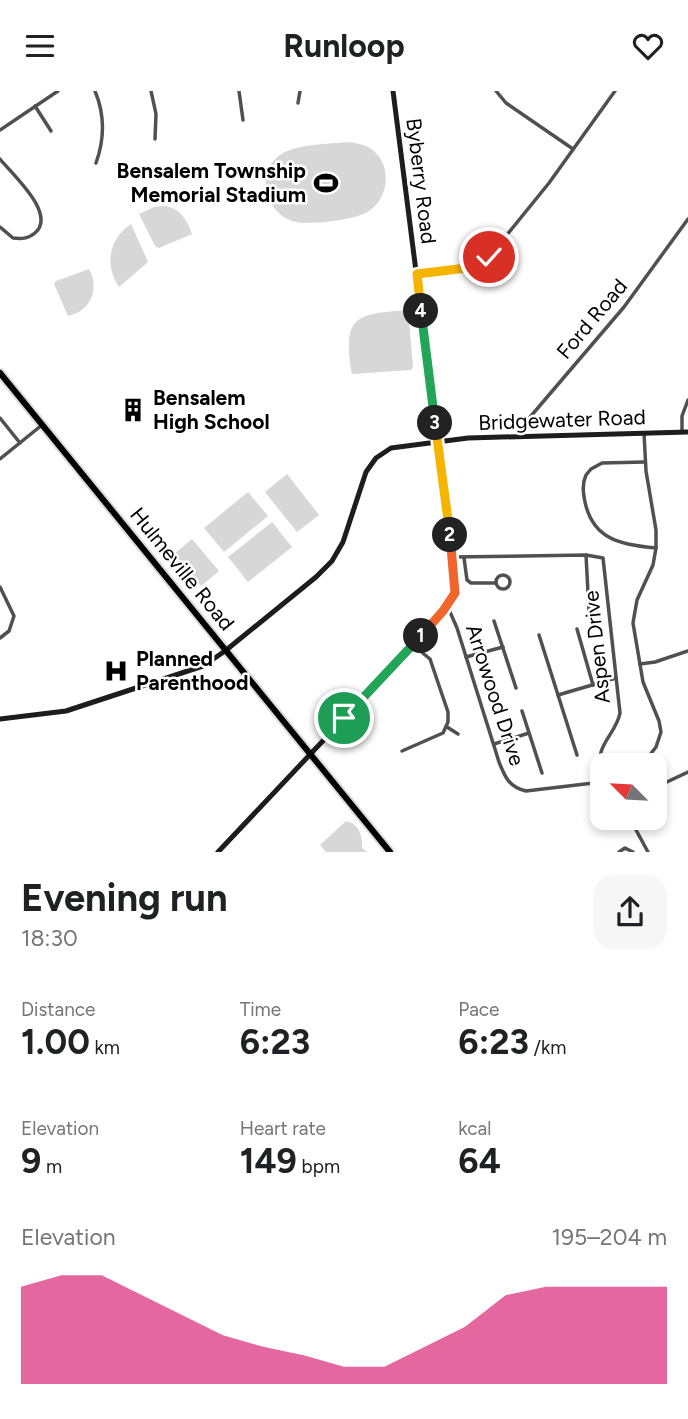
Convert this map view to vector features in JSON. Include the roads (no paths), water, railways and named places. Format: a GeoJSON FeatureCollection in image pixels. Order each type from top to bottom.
{"type":"FeatureCollection","features":[{"type":"Feature","properties":{"kind":"main road","name":"Hulmeville Road"},"geometry":{"type":"LineString","coordinates":[[0,373],[390,852]]}},
{"type":"Feature","properties":{"kind":"street"},"geometry":{"type":"LineString","coordinates":[[0,130],[58,91]]}},
{"type":"Feature","properties":{"kind":"street"},"geometry":{"type":"LineString","coordinates":[[95,91],[104,123],[96,163]]}},
{"type":"Feature","properties":{"kind":"street"},"geometry":{"type":"LineString","coordinates":[[151,91],[156,114],[155,139]]}},
{"type":"Feature","properties":{"kind":"street"},"geometry":{"type":"LineString","coordinates":[[239,91],[243,120]]}},
{"type":"Feature","properties":{"kind":"street"},"geometry":{"type":"LineString","coordinates":[[298,103],[300,91]]}},
{"type":"Feature","properties":{"kind":"street","name":"Byberry Road"},"geometry":{"type":"LineString","coordinates":[[218,852],[413,645],[447,605],[456,588],[393,91]]}},
{"type":"Feature","properties":{"kind":"street"},"geometry":{"type":"LineString","coordinates":[[496,91],[506,103],[573,149]]}},
{"type":"Feature","properties":{"kind":"street"},"geometry":{"type":"LineString","coordinates":[[417,274],[468,268],[483,262],[533,205],[615,91]]}},
{"type":"Feature","properties":{"kind":"street"},"geometry":{"type":"LineString","coordinates":[[35,106],[51,131]]}},
{"type":"Feature","properties":{"kind":"street"},"geometry":{"type":"LineString","coordinates":[[0,159],[38,205],[42,216],[39,229],[26,238],[13,238],[0,227]]}},
{"type":"Feature","properties":{"kind":"street","name":"Ford Road"},"geometry":{"type":"LineString","coordinates":[[520,437],[525,422],[637,290],[688,219]]}},
{"type":"Feature","properties":{"kind":"street"},"geometry":{"type":"LineString","coordinates":[[685,432],[682,416],[688,400]]}},
{"type":"Feature","properties":{"kind":"street"},"geometry":{"type":"LineString","coordinates":[[0,418],[20,443]]}},
{"type":"Feature","properties":{"kind":"street"},"geometry":{"type":"LineString","coordinates":[[0,459],[42,425]]}},
{"type":"Feature","properties":{"kind":"street","name":"Bridgewater Road"},"geometry":{"type":"LineString","coordinates":[[225,651],[332,561],[343,542],[366,472],[376,458],[391,449],[438,441],[685,432]]}},
{"type":"Feature","properties":{"kind":"street"},"geometry":{"type":"LineString","coordinates":[[645,433],[645,462],[656,530],[656,548],[653,565],[637,600],[634,615],[643,682],[661,732],[651,753]]}},
{"type":"Feature","properties":{"kind":"street"},"geometry":{"type":"LineString","coordinates":[[645,462],[598,464],[586,475],[583,495],[590,521],[599,531],[629,545],[656,548]]}},
{"type":"Feature","properties":{"kind":"street"},"geometry":{"type":"LineString","coordinates":[[452,558],[586,555],[589,612]]}},
{"type":"Feature","properties":{"kind":"street","name":"Aspen Drive"},"geometry":{"type":"LineString","coordinates":[[586,555],[602,558],[604,563],[620,713],[600,753]]}},
{"type":"Feature","properties":{"kind":"street"},"geometry":{"type":"LineString","coordinates":[[464,559],[465,574],[469,582],[496,583]]}},
{"type":"Feature","properties":{"kind":"street"},"geometry":{"type":"LineString","coordinates":[[0,587],[14,620],[9,631],[0,638]]}},
{"type":"Feature","properties":{"kind":"street","name":"Arrowood Drive"},"geometry":{"type":"LineString","coordinates":[[447,605],[506,778],[511,785],[522,790],[590,783]]}},
{"type":"Feature","properties":{"kind":"street"},"geometry":{"type":"LineString","coordinates":[[494,621],[516,688]]}},
{"type":"Feature","properties":{"kind":"street"},"geometry":{"type":"LineString","coordinates":[[577,629],[593,685]]}},
{"type":"Feature","properties":{"kind":"street"},"geometry":{"type":"LineString","coordinates":[[539,635],[577,755]]}},
{"type":"Feature","properties":{"kind":"street"},"geometry":{"type":"LineString","coordinates":[[402,751],[443,733],[447,727],[448,712],[430,659],[413,645]]}},
{"type":"Feature","properties":{"kind":"street"},"geometry":{"type":"LineString","coordinates":[[466,657],[503,647]]}},
{"type":"Feature","properties":{"kind":"street"},"geometry":{"type":"LineString","coordinates":[[0,719],[56,713],[78,707],[191,671],[225,651]]}},
{"type":"Feature","properties":{"kind":"street"},"geometry":{"type":"LineString","coordinates":[[640,664],[688,651]]}},
{"type":"Feature","properties":{"kind":"street"},"geometry":{"type":"LineString","coordinates":[[558,695],[616,678]]}},
{"type":"Feature","properties":{"kind":"street"},"geometry":{"type":"LineString","coordinates":[[522,711],[542,773]]}},
{"type":"Feature","properties":{"kind":"street"},"geometry":{"type":"LineString","coordinates":[[447,727],[458,734]]}},
{"type":"Feature","properties":{"kind":"street"},"geometry":{"type":"LineString","coordinates":[[494,744],[529,733]]}},
{"type":"Feature","properties":{"kind":"street"},"geometry":{"type":"LineString","coordinates":[[667,782],[688,772]]}},
{"type":"Feature","properties":{"kind":"street"},"geometry":{"type":"LineString","coordinates":[[635,830],[648,852]]}},
{"type":"Feature","properties":{"kind":"street"},"geometry":{"type":"LineString","coordinates":[[619,852],[625,848],[633,852]]}},
{"type":"Feature","properties":{"kind":"place","name":"Bensalem Township Memorial Stadium"},"geometry":{"type":"Point","coordinates":[326,183]}},
{"type":"Feature","properties":{"kind":"place","name":"Bensalem High School"},"geometry":{"type":"Point","coordinates":[133,410]}},
{"type":"Feature","properties":{"kind":"place","name":"Planned Parenthood"},"geometry":{"type":"Point","coordinates":[116,671]}}]}
